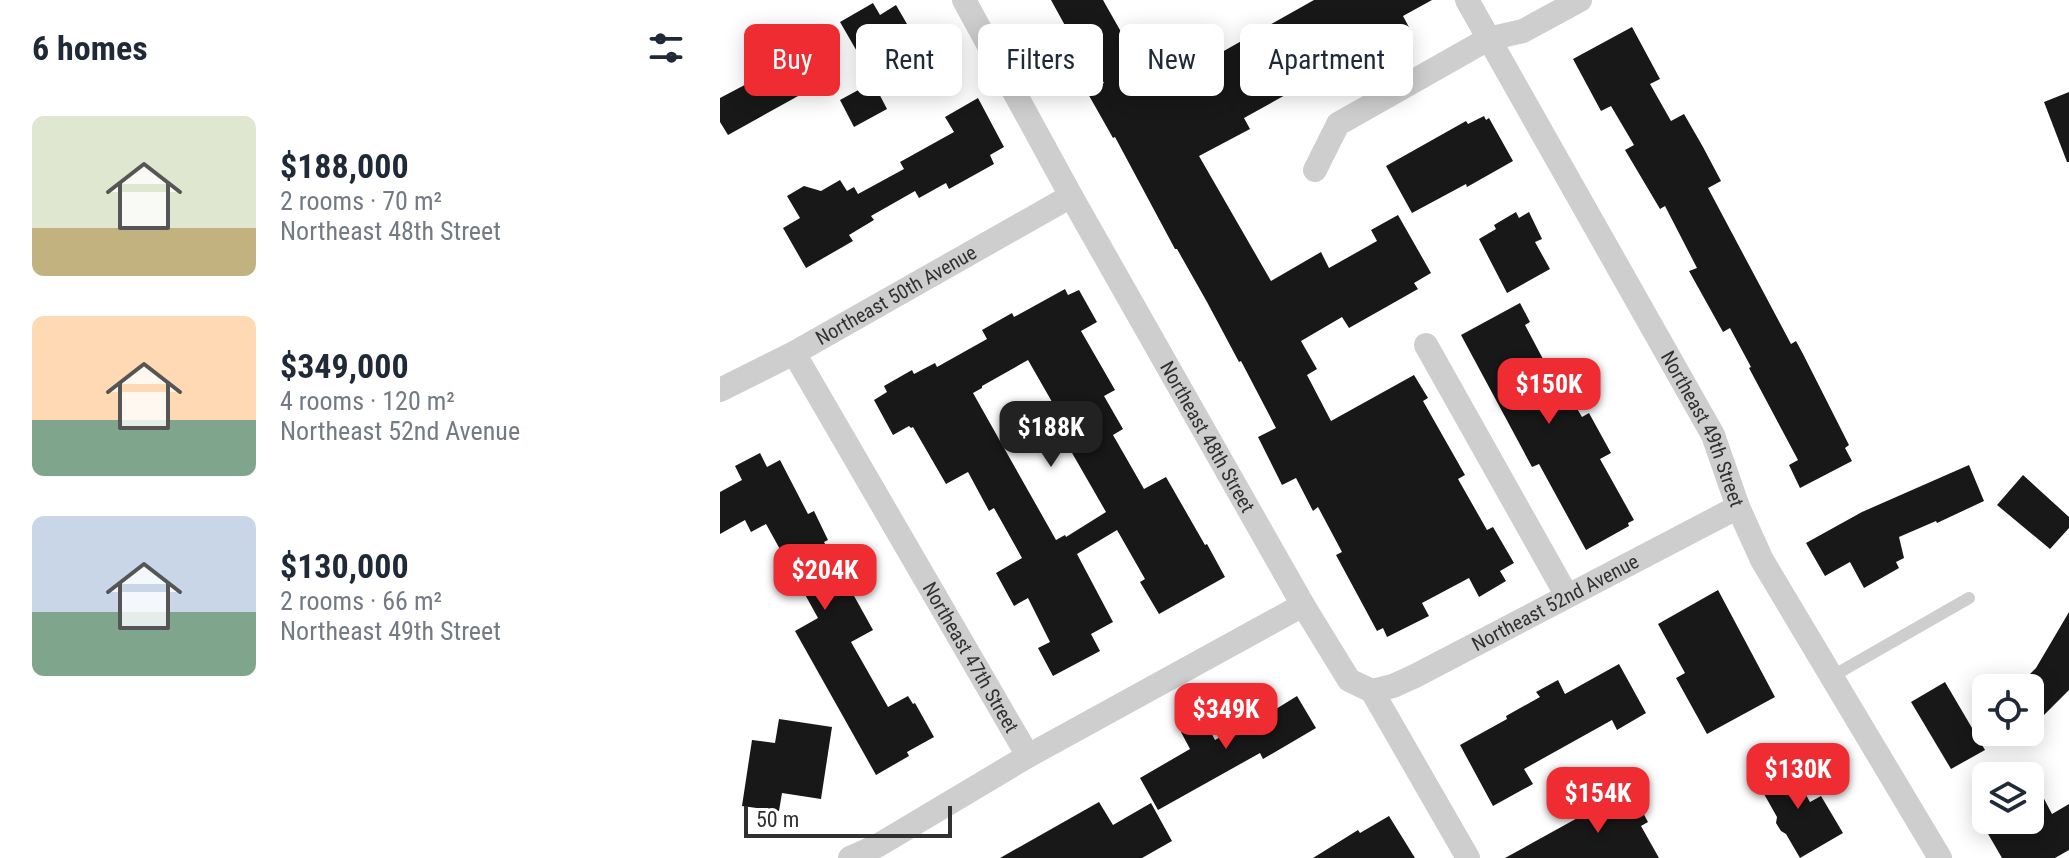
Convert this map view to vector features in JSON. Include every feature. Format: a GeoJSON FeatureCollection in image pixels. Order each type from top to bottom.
{"type":"FeatureCollection","features":[{"type":"Feature","properties":{"kind":"street","name":"Northeast 48th Street"},"geometry":{"type":"LineString","coordinates":[[964,0],[1071,196],[1303,605],[1349,680],[1372,691],[1468,858]]}},
{"type":"Feature","properties":{"kind":"street","name":"Northeast 49th Street"},"geometry":{"type":"LineString","coordinates":[[1467,0],[1713,435],[1738,507],[1762,560],[1940,858]]}},
{"type":"Feature","properties":{"kind":"street"},"geometry":{"type":"LineString","coordinates":[[1315,170],[1338,124],[1488,39],[1523,31],[1580,0]]}},
{"type":"Feature","properties":{"kind":"street","name":"Northeast 50th Avenue"},"geometry":{"type":"LineString","coordinates":[[720,390],[794,353],[1071,196]]}},
{"type":"Feature","properties":{"kind":"street"},"geometry":{"type":"LineString","coordinates":[[1426,345],[1567,596]]}},
{"type":"Feature","properties":{"kind":"street","name":"Northeast 47th Street"},"geometry":{"type":"LineString","coordinates":[[794,353],[1028,756]]}},
{"type":"Feature","properties":{"kind":"street","name":"Northeast 52nd Avenue"},"geometry":{"type":"LineString","coordinates":[[1372,691],[1415,676],[1738,507]]}},
{"type":"Feature","properties":{"kind":"street"},"geometry":{"type":"LineString","coordinates":[[850,858],[877,846],[1028,756],[1303,605]]}},
{"type":"Feature","properties":{"kind":"lane"},"geometry":{"type":"LineString","coordinates":[[1831,677],[1969,598]]}},
{"type":"Feature","properties":{"kind":"building"},"geometry":{"type":"Polygon","coordinates":[[[1051,0],[1103,0],[1119,28],[1119,96],[1224,96],[1224,51],[1240,42],[1240,96],[1283,96],[1244,118],[1250,129],[1199,156],[1271,281],[1321,252],[1329,268],[1377,241],[1371,230],[1398,215],[1431,273],[1414,283],[1418,289],[1349,328],[1342,317],[1301,341],[1317,369],[1307,375],[1331,421],[1414,375],[1428,398],[1423,401],[1465,475],[1458,479],[1487,530],[1493,527],[1514,563],[1500,571],[1506,581],[1479,597],[1469,578],[1422,603],[1429,616],[1387,637],[1383,628],[1377,631],[1336,555],[1342,552],[1318,507],[1313,511],[1296,478],[1282,485],[1258,437],[1276,428],[1089,96],[1103,96],[1103,24],[1064,24],[1051,0]]]}},
{"type":"Feature","properties":{"kind":"building"},"geometry":{"type":"Polygon","coordinates":[[[1314,0],[1432,0],[1403,16],[1407,24],[1272,24],[1314,0]]]}},
{"type":"Feature","properties":{"kind":"building"},"geometry":{"type":"Polygon","coordinates":[[[873,3],[880,15],[896,5],[907,24],[856,24],[856,50],[840,22],[873,3]]]}},
{"type":"Feature","properties":{"kind":"building"},"geometry":{"type":"Polygon","coordinates":[[[1632,27],[1660,79],[1650,84],[1671,121],[1684,114],[1703,147],[1721,181],[1708,188],[1791,344],[1796,341],[1849,445],[1845,448],[1852,461],[1800,488],[1789,465],[1798,460],[1730,328],[1723,332],[1689,271],[1697,268],[1665,206],[1660,209],[1625,150],[1634,145],[1611,106],[1601,111],[1573,59],[1632,27]]]}},
{"type":"Feature","properties":{"kind":"building"},"geometry":{"type":"Polygon","coordinates":[[[744,85],[744,96],[798,96],[728,135],[720,122],[720,98],[744,85]]]}},
{"type":"Feature","properties":{"kind":"building"},"geometry":{"type":"Polygon","coordinates":[[[856,91],[856,96],[880,96],[887,109],[854,127],[840,100],[856,91]]]}},
{"type":"Feature","properties":{"kind":"building"},"geometry":{"type":"Polygon","coordinates":[[[2069,92],[2069,162],[2067,162],[2044,102],[2069,92]]]}},
{"type":"Feature","properties":{"kind":"building"},"geometry":{"type":"Polygon","coordinates":[[[978,98],[1004,147],[990,155],[994,164],[949,189],[946,183],[919,198],[915,191],[871,216],[874,220],[849,235],[853,241],[806,268],[783,228],[800,218],[787,196],[804,186],[821,191],[840,180],[847,191],[854,187],[858,194],[904,169],[900,162],[954,132],[945,117],[978,98]]]}},
{"type":"Feature","properties":{"kind":"building"},"geometry":{"type":"Polygon","coordinates":[[[1484,116],[1486,120],[1489,118],[1513,161],[1412,213],[1386,166],[1466,121],[1468,124],[1484,116]]]}},
{"type":"Feature","properties":{"kind":"building"},"geometry":{"type":"Polygon","coordinates":[[[1516,212],[1519,218],[1529,212],[1542,239],[1535,242],[1550,269],[1507,293],[1479,239],[1496,229],[1494,225],[1516,212]]]}},
{"type":"Feature","properties":{"kind":"building"},"geometry":{"type":"Polygon","coordinates":[[[1065,289],[1068,295],[1079,290],[1097,322],[1081,331],[1115,390],[1104,396],[1123,429],[1113,435],[1144,489],[1166,477],[1225,577],[1159,614],[1140,582],[1145,579],[1117,530],[1077,554],[1113,622],[1091,634],[1100,651],[1053,676],[1038,648],[1050,642],[1028,598],[1014,606],[996,573],[1022,558],[994,508],[989,511],[968,472],[946,484],[913,427],[909,426],[893,435],[874,400],[887,392],[884,386],[912,370],[914,374],[935,363],[937,367],[987,339],[982,330],[1012,313],[1014,317],[1065,289]],[[1028,360],[973,393],[1056,540],[1106,512],[1064,439],[1071,435],[1028,360]]]}},
{"type":"Feature","properties":{"kind":"building"},"geometry":{"type":"Polygon","coordinates":[[[1520,303],[1530,322],[1525,325],[1561,393],[1566,390],[1582,417],[1589,413],[1611,453],[1600,459],[1634,520],[1628,523],[1629,526],[1586,550],[1539,464],[1532,467],[1461,335],[1520,303]]]}},
{"type":"Feature","properties":{"kind":"building"},"geometry":{"type":"Polygon","coordinates":[[[760,453],[767,467],[780,460],[808,514],[814,511],[828,540],[824,542],[873,630],[851,642],[888,707],[908,696],[934,737],[876,775],[795,631],[818,618],[766,524],[751,532],[745,520],[720,534],[720,492],[742,480],[735,466],[760,453]]]}},
{"type":"Feature","properties":{"kind":"building"},"geometry":{"type":"Polygon","coordinates":[[[1969,465],[1984,501],[1899,537],[1904,558],[1896,562],[1899,568],[1864,588],[1850,562],[1825,576],[1806,543],[1862,512],[1969,465]]]}},
{"type":"Feature","properties":{"kind":"building"},"geometry":{"type":"Polygon","coordinates":[[[2023,475],[2069,517],[2069,528],[2050,549],[1997,505],[2023,475]]]}},
{"type":"Feature","properties":{"kind":"building"},"geometry":{"type":"Polygon","coordinates":[[[1718,590],[1775,697],[1707,734],[1676,678],[1685,673],[1658,624],[1718,590]]]}},
{"type":"Feature","properties":{"kind":"building"},"geometry":{"type":"Polygon","coordinates":[[[2069,612],[2069,690],[2044,715],[2044,674],[2030,674],[2069,612]]]}},
{"type":"Feature","properties":{"kind":"building"},"geometry":{"type":"Polygon","coordinates":[[[1619,664],[1646,713],[1617,730],[1612,720],[1524,769],[1533,784],[1493,806],[1460,745],[1507,719],[1506,716],[1540,697],[1536,692],[1558,680],[1565,694],[1619,664]]]}},
{"type":"Feature","properties":{"kind":"building"},"geometry":{"type":"Polygon","coordinates":[[[1945,682],[1972,728],[1972,746],[1983,746],[1985,750],[1951,769],[1911,702],[1945,682]]]}},
{"type":"Feature","properties":{"kind":"building"},"geometry":{"type":"Polygon","coordinates":[[[1297,696],[1316,728],[1263,759],[1260,753],[1158,810],[1140,778],[1190,749],[1181,732],[1204,719],[1215,740],[1297,696]]]}},
{"type":"Feature","properties":{"kind":"building"},"geometry":{"type":"Polygon","coordinates":[[[779,719],[832,727],[821,799],[782,793],[779,811],[742,806],[752,740],[775,743],[779,719]]]}},
{"type":"Feature","properties":{"kind":"building"},"geometry":{"type":"Polygon","coordinates":[[[1786,760],[1810,802],[1821,796],[1843,833],[1800,858],[1776,823],[1777,817],[1755,778],[1786,760]]]}},
{"type":"Feature","properties":{"kind":"building"},"geometry":{"type":"Polygon","coordinates":[[[1630,789],[1648,822],[1641,826],[1659,858],[1505,858],[1630,789]]]}},
{"type":"Feature","properties":{"kind":"building"},"geometry":{"type":"Polygon","coordinates":[[[2044,799],[2052,814],[2069,804],[2069,850],[2055,858],[2002,858],[1988,834],[2044,834],[2044,799]]]}},
{"type":"Feature","properties":{"kind":"building"},"geometry":{"type":"Polygon","coordinates":[[[1099,802],[1113,825],[1151,803],[1172,841],[1142,858],[1000,858],[1099,802]]]}},
{"type":"Feature","properties":{"kind":"building"},"geometry":{"type":"Polygon","coordinates":[[[1389,816],[1415,858],[1313,858],[1358,830],[1360,833],[1389,816]]]}}]}
